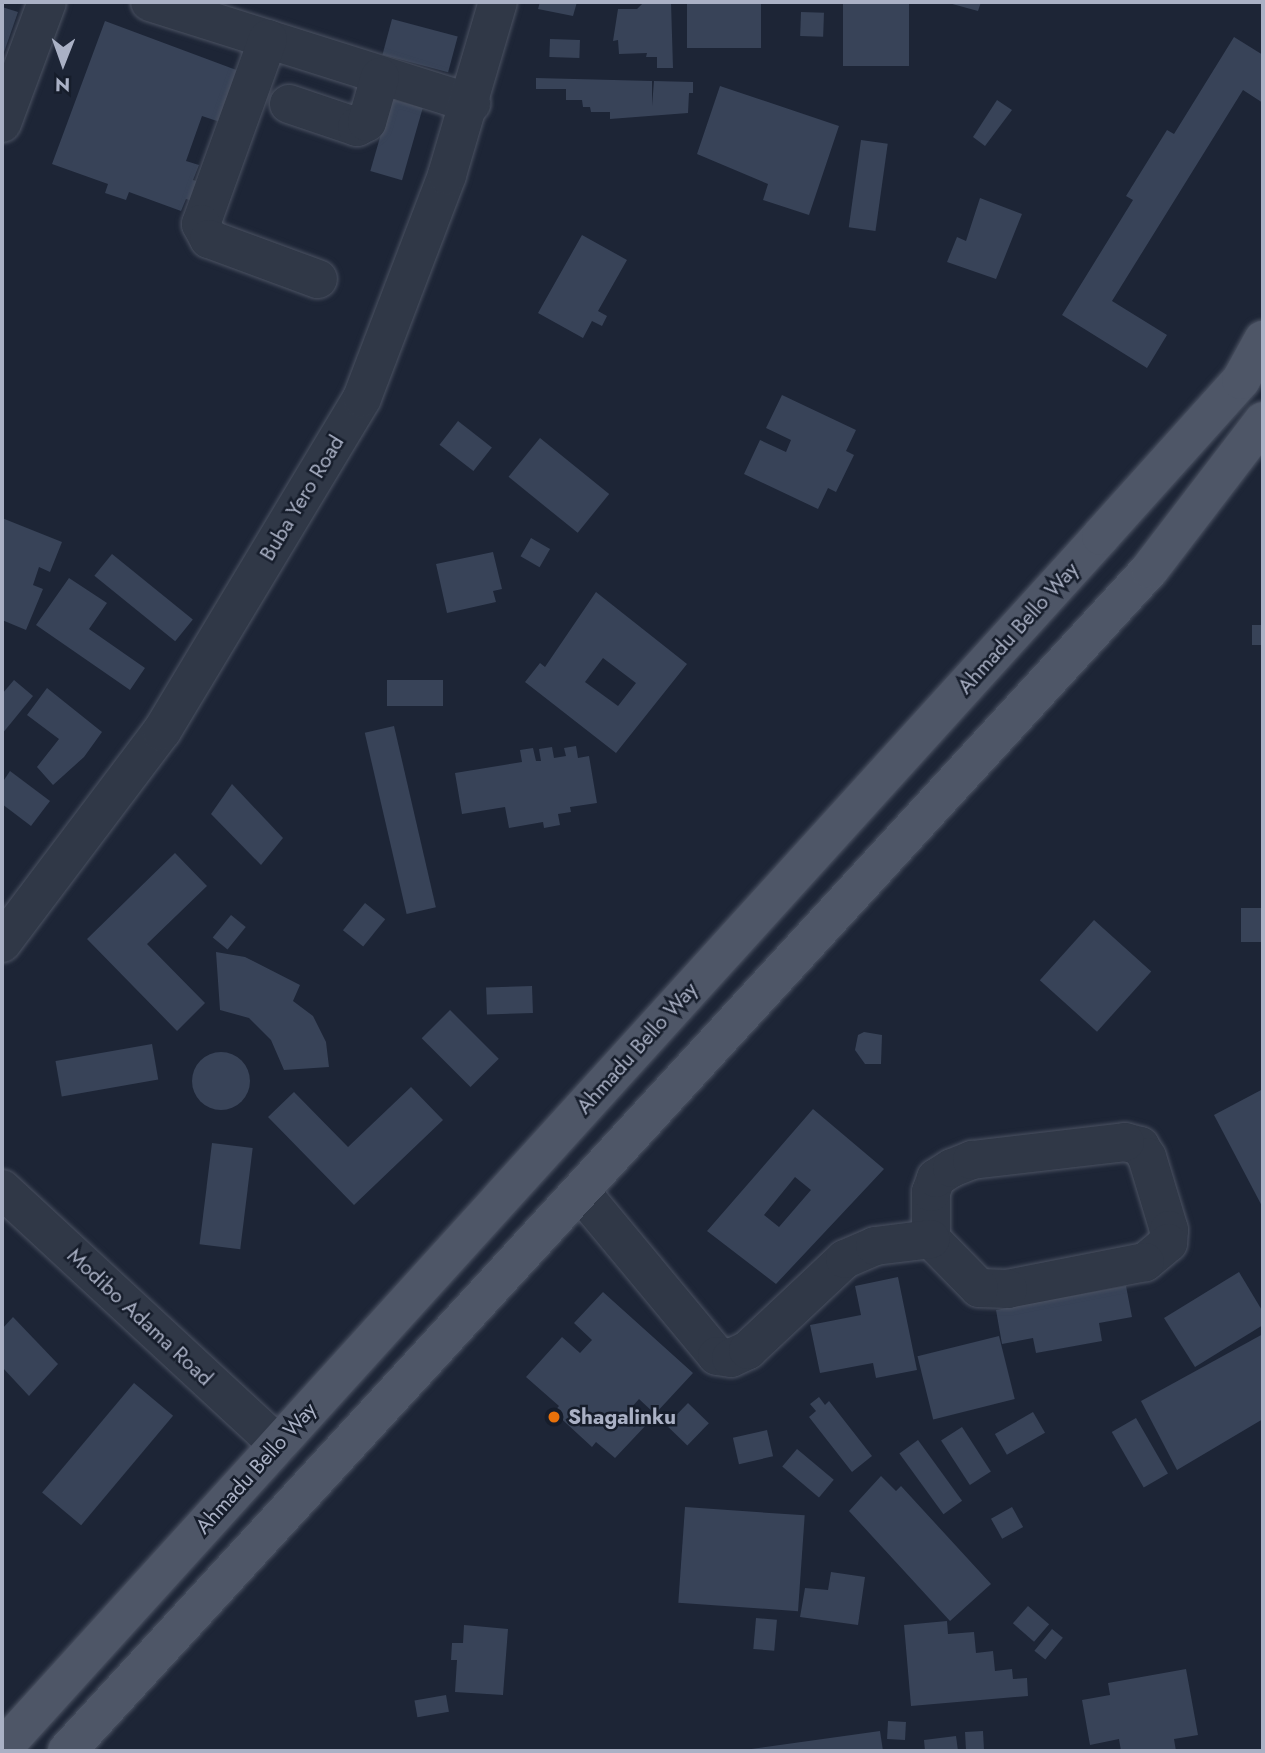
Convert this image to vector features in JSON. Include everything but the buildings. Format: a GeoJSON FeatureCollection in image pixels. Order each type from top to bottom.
{"type":"FeatureCollection","features":[{"type":"Feature","properties":{"kind":"main road","name":"Ahmadu Bello Way"},"geometry":{"type":"LineString","coordinates":[[2,1749],[1111,526],[1241,380],[1263,340]]}},
{"type":"Feature","properties":{"kind":"main road"},"geometry":{"type":"LineString","coordinates":[[67,1751],[1150,569],[1263,421]]}},
{"type":"Feature","properties":{"kind":"street"},"geometry":{"type":"LineString","coordinates":[[2,123],[47,2]]}},
{"type":"Feature","properties":{"kind":"street"},"geometry":{"type":"LineString","coordinates":[[150,2],[380,77],[471,103]]}},
{"type":"Feature","properties":{"kind":"street","name":"Buba Yero Road"},"geometry":{"type":"LineString","coordinates":[[2,943],[162,731],[362,398],[471,103],[498,2]]}},
{"type":"Feature","properties":{"kind":"street"},"geometry":{"type":"LineString","coordinates":[[268,39],[201,224],[209,239],[318,279]]}},
{"type":"Feature","properties":{"kind":"street"},"geometry":{"type":"LineString","coordinates":[[289,104],[357,127],[367,122],[380,77]]}},
{"type":"Feature","properties":{"kind":"street"},"geometry":{"type":"LineString","coordinates":[[1125,1142],[1140,1146],[1147,1157],[1169,1230],[1168,1243],[1145,1262],[1009,1289],[979,1288],[970,1283],[931,1239],[931,1192],[936,1178],[952,1168],[972,1160],[1125,1142]]}},
{"type":"Feature","properties":{"kind":"street","name":"Modibo Adama Road"},"geometry":{"type":"LineString","coordinates":[[2,1189],[278,1445]]}},
{"type":"Feature","properties":{"kind":"street"},"geometry":{"type":"LineString","coordinates":[[580,1191],[717,1356],[731,1357],[748,1350],[845,1259],[875,1246],[931,1239]]}},
{"type":"Feature","properties":{"kind":"place","name":"Shagalinku"},"geometry":{"type":"Point","coordinates":[554,1417]}}]}
